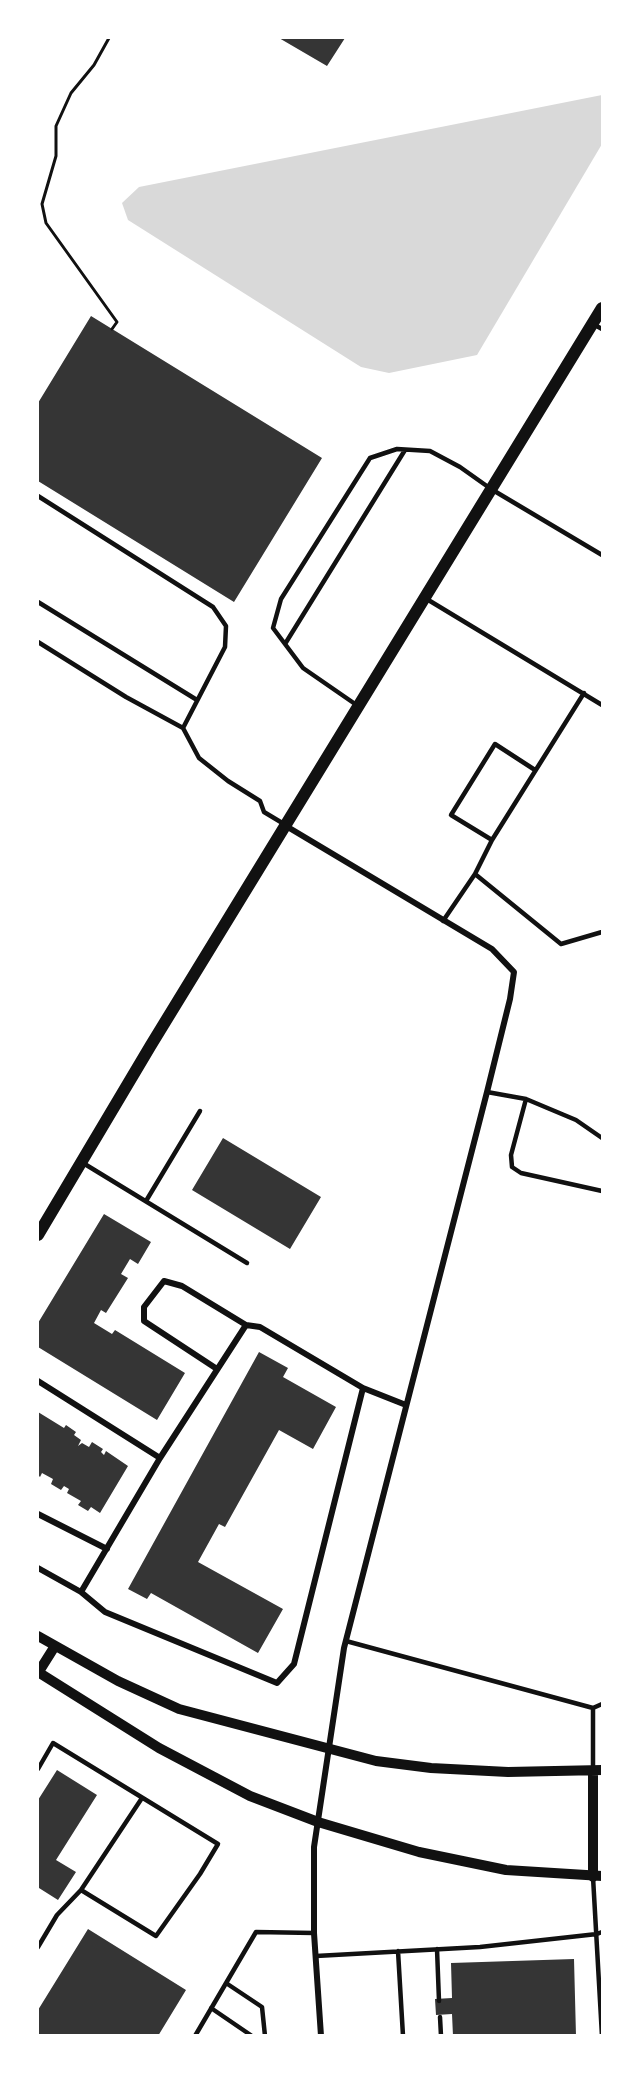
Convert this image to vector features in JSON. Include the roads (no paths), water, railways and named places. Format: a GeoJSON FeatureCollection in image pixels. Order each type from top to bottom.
{"type":"FeatureCollection","features":[{"type":"Feature","properties":{"kind":"main road"},"geometry":{"type":"LineString","coordinates":[[38,1235],[491,489],[598,327],[603,308]]}},
{"type":"Feature","properties":{"kind":"street"},"geometry":{"type":"LineString","coordinates":[[286,826],[492,949],[514,972],[510,999],[487,1092],[346,1641],[314,1847],[314,1933],[321,2036]]}},
{"type":"Feature","properties":{"kind":"street"},"geometry":{"type":"LineString","coordinates":[[217,1369],[144,1321],[144,1307],[164,1281],[182,1287],[246,1325],[260,1327],[363,1388],[406,1405]]}},
{"type":"Feature","properties":{"kind":"street"},"geometry":{"type":"LineString","coordinates":[[81,1592],[160,1458],[246,1325]]}},
{"type":"Feature","properties":{"kind":"street"},"geometry":{"type":"LineString","coordinates":[[38,1381],[160,1458]]}},
{"type":"Feature","properties":{"kind":"street"},"geometry":{"type":"LineString","coordinates":[[38,1568],[81,1592],[105,1612],[277,1683],[294,1664],[363,1388]]}},
{"type":"Feature","properties":{"kind":"street"},"geometry":{"type":"LineString","coordinates":[[38,1514],[107,1549]]}},
{"type":"Feature","properties":{"kind":"street"},"geometry":{"type":"LineString","coordinates":[[38,1636],[118,1681],[179,1709],[376,1761],[431,1768],[507,1772],[598,1770],[598,1876],[506,1870],[419,1852],[318,1822],[250,1796],[170,1754],[38,1673],[55,1646]]}},
{"type":"Feature","properties":{"kind":"lane"},"geometry":{"type":"LineString","coordinates":[[359,706],[303,668],[273,628],[281,599],[370,458],[397,449],[430,451],[603,555]]}},
{"type":"Feature","properties":{"kind":"lane"},"geometry":{"type":"LineString","coordinates":[[285,644],[405,450]]}},
{"type":"Feature","properties":{"kind":"lane"},"geometry":{"type":"LineString","coordinates":[[38,496],[213,607],[226,626],[225,647],[183,728]]}},
{"type":"Feature","properties":{"kind":"lane"},"geometry":{"type":"LineString","coordinates":[[425,598],[603,705]]}},
{"type":"Feature","properties":{"kind":"lane"},"geometry":{"type":"LineString","coordinates":[[38,602],[197,700]]}},
{"type":"Feature","properties":{"kind":"lane"},"geometry":{"type":"LineString","coordinates":[[38,642],[126,697],[183,728],[199,758],[228,781],[260,801],[264,812],[286,826]]}},
{"type":"Feature","properties":{"kind":"lane"},"geometry":{"type":"LineString","coordinates":[[443,921],[475,874],[492,840],[584,693]]}},
{"type":"Feature","properties":{"kind":"lane"},"geometry":{"type":"LineString","coordinates":[[492,840],[451,815],[495,744],[535,770]]}},
{"type":"Feature","properties":{"kind":"lane"},"geometry":{"type":"LineString","coordinates":[[475,874],[561,944],[603,932]]}},
{"type":"Feature","properties":{"kind":"lane"},"geometry":{"type":"LineString","coordinates":[[487,1092],[526,1099],[576,1120],[603,1138]]}},
{"type":"Feature","properties":{"kind":"lane"},"geometry":{"type":"LineString","coordinates":[[526,1099],[511,1155],[512,1167],[521,1173],[603,1191]]}},
{"type":"Feature","properties":{"kind":"lane"},"geometry":{"type":"LineString","coordinates":[[146,1201],[200,1111]]}},
{"type":"Feature","properties":{"kind":"lane"},"geometry":{"type":"LineString","coordinates":[[81,1161],[247,1263]]}},
{"type":"Feature","properties":{"kind":"lane"},"geometry":{"type":"LineString","coordinates":[[346,1641],[593,1708],[603,1704]]}},
{"type":"Feature","properties":{"kind":"lane"},"geometry":{"type":"LineString","coordinates":[[593,1708],[598,1770]]}},
{"type":"Feature","properties":{"kind":"lane"},"geometry":{"type":"LineString","coordinates":[[38,1769],[53,1743],[218,1844],[200,1874],[156,1936],[81,1890]]}},
{"type":"Feature","properties":{"kind":"lane"},"geometry":{"type":"LineString","coordinates":[[38,1947],[57,1915],[81,1890],[142,1798]]}},
{"type":"Feature","properties":{"kind":"lane"},"geometry":{"type":"LineString","coordinates":[[598,1876],[597,1934],[602,2036]]}},
{"type":"Feature","properties":{"kind":"lane"},"geometry":{"type":"LineString","coordinates":[[195,2036],[256,1932],[314,1933]]}},
{"type":"Feature","properties":{"kind":"lane"},"geometry":{"type":"LineString","coordinates":[[316,1956],[437,1949],[603,1932]]}},
{"type":"Feature","properties":{"kind":"lane"},"geometry":{"type":"LineString","coordinates":[[437,1949],[439,2001]]}},
{"type":"Feature","properties":{"kind":"lane"},"geometry":{"type":"LineString","coordinates":[[398,1952],[403,2036]]}},
{"type":"Feature","properties":{"kind":"lane"},"geometry":{"type":"LineString","coordinates":[[226,1983],[262,2007],[265,2036]]}},
{"type":"Feature","properties":{"kind":"lane"},"geometry":{"type":"LineString","coordinates":[[211,2008],[252,2036]]}},
{"type":"Feature","properties":{"kind":"lane"},"geometry":{"type":"LineString","coordinates":[[440,2017],[441,2036]]}}]}
